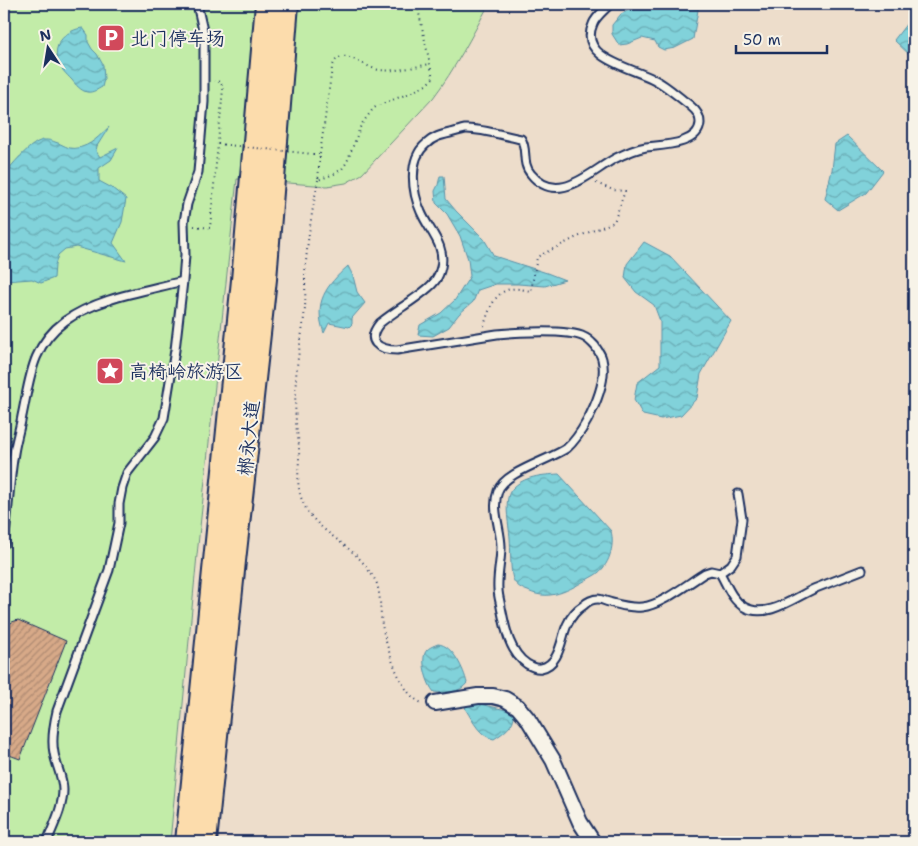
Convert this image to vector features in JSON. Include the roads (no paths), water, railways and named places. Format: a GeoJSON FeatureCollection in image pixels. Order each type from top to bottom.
{"type":"FeatureCollection","features":[{"type":"Feature","properties":{"kind":"highway","name":"郴永大道"},"geometry":{"type":"LineString","coordinates":[[187,842],[243,280],[266,4]]}},
{"type":"Feature","properties":{"kind":"highway","name":"郴永大道"},"geometry":{"type":"LineString","coordinates":[[206,842],[265,279],[287,4]]}},
{"type":"Feature","properties":{"kind":"street"},"geometry":{"type":"LineString","coordinates":[[435,704],[478,696],[493,696],[506,699],[518,707],[528,719],[553,760],[580,822],[593,842]]}},
{"type":"Feature","properties":{"kind":"lane"},"geometry":{"type":"LineString","coordinates":[[47,842],[61,804],[63,791],[53,744],[57,711],[109,570],[119,523],[119,504],[122,488],[127,474],[155,438],[164,418],[175,350],[183,281],[185,255],[184,225],[187,204],[198,172],[204,102],[204,35],[197,4]]}},
{"type":"Feature","properties":{"kind":"lane"},"geometry":{"type":"LineString","coordinates":[[610,4],[593,23],[590,37],[595,49],[607,60],[655,80],[693,107],[700,121],[699,128],[695,134],[678,143],[646,147],[628,152],[571,185],[560,188],[549,187],[539,182],[530,174],[526,166],[524,143],[521,139],[464,129],[436,137],[426,143],[418,152],[414,165],[415,197],[420,211],[439,243],[441,268],[434,282],[426,290],[380,323],[373,335],[379,347],[387,350],[397,350],[511,332],[567,333],[582,335],[591,341],[600,353],[603,361],[600,390],[582,430],[568,447],[559,453],[504,481],[498,489],[496,498],[496,515],[501,546],[498,589],[504,620],[510,642],[517,656],[534,668],[542,668],[550,664],[562,643],[567,625],[574,612],[586,603],[598,599],[628,607],[643,607],[657,603],[705,573],[711,571],[720,573],[731,565],[737,556],[742,519],[738,494]]}},
{"type":"Feature","properties":{"kind":"lane"},"geometry":{"type":"LineString","coordinates":[[4,544],[14,452],[32,366],[45,340],[65,321],[98,304],[183,281]]}},
{"type":"Feature","properties":{"kind":"lane"},"geometry":{"type":"LineString","coordinates":[[720,573],[733,598],[744,608],[759,611],[788,603],[813,589],[862,570]]}},
{"type":"Feature","properties":{"kind":"water"},"geometry":{"type":"Polygon","coordinates":[[[639,4],[699,4],[693,39],[675,48],[664,50],[658,47],[655,41],[642,38],[619,45],[612,34],[612,25],[621,14],[639,4]]]}},
{"type":"Feature","properties":{"kind":"water"},"geometry":{"type":"Polygon","coordinates":[[[914,14],[914,59],[894,40],[914,14]]]}},
{"type":"Feature","properties":{"kind":"water"},"geometry":{"type":"Polygon","coordinates":[[[83,28],[88,35],[88,42],[103,65],[104,79],[102,87],[91,92],[80,89],[76,85],[62,69],[56,55],[62,38],[72,31],[83,28]]]}},
{"type":"Feature","properties":{"kind":"water"},"geometry":{"type":"Polygon","coordinates":[[[109,127],[97,146],[96,151],[100,157],[118,148],[111,160],[99,168],[99,181],[126,199],[122,222],[113,243],[126,261],[76,247],[65,249],[58,255],[54,278],[41,283],[32,279],[4,281],[4,176],[15,161],[40,141],[50,140],[68,148],[82,147],[91,143],[109,127]]]}},
{"type":"Feature","properties":{"kind":"water"},"geometry":{"type":"Polygon","coordinates":[[[847,136],[883,171],[866,193],[838,210],[825,199],[832,170],[835,144],[847,136]]]}},
{"type":"Feature","properties":{"kind":"water"},"geometry":{"type":"Polygon","coordinates":[[[440,176],[444,176],[446,199],[484,239],[494,256],[565,280],[545,286],[496,284],[478,290],[473,302],[459,314],[449,327],[433,336],[418,335],[420,325],[441,313],[455,300],[470,276],[468,259],[460,236],[447,214],[436,203],[435,191],[440,176]]]}},
{"type":"Feature","properties":{"kind":"water"},"geometry":{"type":"Polygon","coordinates":[[[644,242],[670,256],[731,321],[701,374],[697,398],[681,415],[661,419],[643,415],[634,400],[637,383],[660,365],[660,321],[654,305],[636,292],[625,278],[627,264],[644,242]]]}},
{"type":"Feature","properties":{"kind":"water"},"geometry":{"type":"Polygon","coordinates":[[[348,266],[357,292],[365,303],[352,318],[352,324],[349,327],[329,323],[324,333],[320,312],[321,303],[333,281],[348,266]]]}},
{"type":"Feature","properties":{"kind":"water"},"geometry":{"type":"Polygon","coordinates":[[[559,474],[611,531],[610,556],[600,571],[571,588],[554,594],[537,594],[521,588],[513,579],[507,512],[509,493],[522,481],[540,476],[559,474]]]}},
{"type":"Feature","properties":{"kind":"water"},"geometry":{"type":"Polygon","coordinates":[[[438,644],[443,645],[453,653],[463,672],[467,683],[456,691],[434,692],[429,684],[424,668],[424,657],[430,647],[438,644]]]}},
{"type":"Feature","properties":{"kind":"water"},"geometry":{"type":"Polygon","coordinates":[[[472,702],[510,711],[514,713],[513,722],[508,729],[494,739],[489,738],[477,728],[466,710],[465,706],[467,703],[472,702]]]}},
{"type":"Feature","properties":{"kind":"place","name":"北门停车场"},"geometry":{"type":"Point","coordinates":[111,38]}},
{"type":"Feature","properties":{"kind":"place","name":"高椅岭旅游区"},"geometry":{"type":"Point","coordinates":[110,371]}}]}
